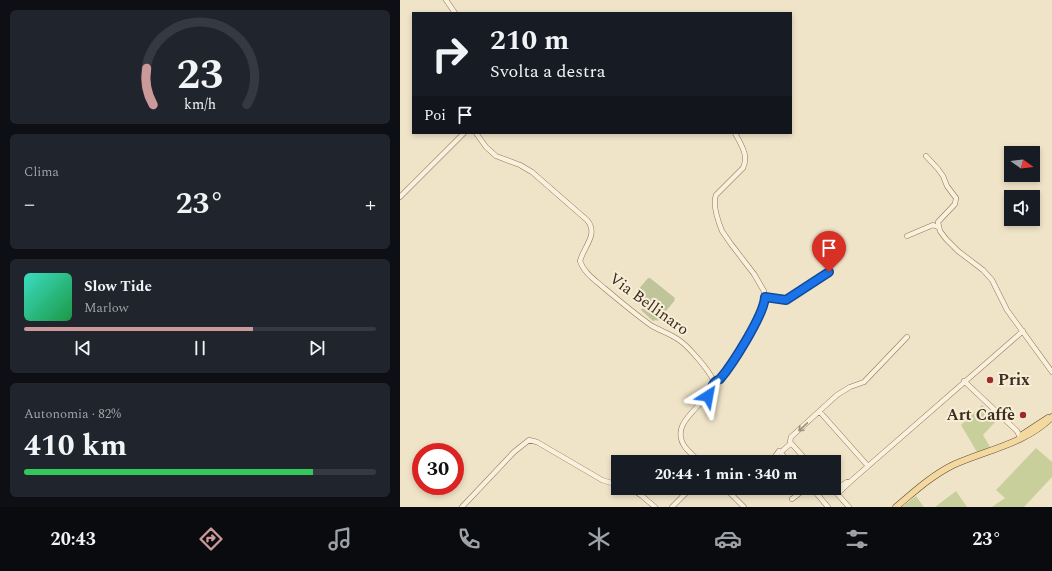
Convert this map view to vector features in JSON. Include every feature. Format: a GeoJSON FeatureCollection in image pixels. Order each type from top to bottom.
{"type":"FeatureCollection","features":[{"type":"Feature","properties":{"kind":"main road"},"geometry":{"type":"LineString","coordinates":[[1009,444],[1052,416]]}},
{"type":"Feature","properties":{"kind":"main road"},"geometry":{"type":"LineString","coordinates":[[896,507],[930,478],[962,462],[1009,444],[1037,431],[1052,416]]}},
{"type":"Feature","properties":{"kind":"street"},"geometry":{"type":"LineString","coordinates":[[446,0],[454,12]]}},
{"type":"Feature","properties":{"kind":"street"},"geometry":{"type":"LineString","coordinates":[[400,197],[463,134]]}},
{"type":"Feature","properties":{"kind":"street","name":"Via Bellinaro"},"geometry":{"type":"LineString","coordinates":[[477,134],[486,147],[496,156],[520,165],[532,172],[587,220],[592,228],[591,237],[584,248],[580,261],[584,271],[653,326],[680,340],[702,365],[714,382]]}},
{"type":"Feature","properties":{"kind":"street"},"geometry":{"type":"LineString","coordinates":[[693,455],[685,446],[681,438],[680,429],[684,422],[708,396],[714,382],[720,379],[742,347],[765,304],[764,291],[754,274],[730,244],[722,231],[714,200],[716,195],[743,168],[745,163],[745,154],[735,134]]}},
{"type":"Feature","properties":{"kind":"street"},"geometry":{"type":"LineString","coordinates":[[926,156],[943,176],[947,186],[956,198],[955,204],[938,222],[938,227]]}},
{"type":"Feature","properties":{"kind":"street"},"geometry":{"type":"LineString","coordinates":[[907,236],[933,225],[938,227],[950,243],[983,270],[992,280],[1004,307],[1052,372]]}},
{"type":"Feature","properties":{"kind":"street"},"geometry":{"type":"LineString","coordinates":[[765,297],[786,300],[829,272]]}},
{"type":"Feature","properties":{"kind":"street"},"geometry":{"type":"LineString","coordinates":[[841,487],[868,466],[1023,331]]}},
{"type":"Feature","properties":{"kind":"street"},"geometry":{"type":"LineString","coordinates":[[802,455],[790,441],[791,437],[837,395],[850,387],[864,382],[907,337]]}},
{"type":"Feature","properties":{"kind":"street"},"geometry":{"type":"LineString","coordinates":[[964,381],[1017,431],[1020,437]]}},
{"type":"Feature","properties":{"kind":"street"},"geometry":{"type":"LineString","coordinates":[[820,412],[868,466]]}},
{"type":"Feature","properties":{"kind":"street"},"geometry":{"type":"LineString","coordinates":[[462,507],[514,452],[529,440],[537,442],[602,480],[611,483]]}},
{"type":"Feature","properties":{"kind":"street"},"geometry":{"type":"LineString","coordinates":[[776,455],[778,452],[781,452],[792,444]]}},
{"type":"Feature","properties":{"kind":"street"},"geometry":{"type":"LineString","coordinates":[[843,499],[841,493],[842,490],[850,481]]}},
{"type":"Feature","properties":{"kind":"street"},"geometry":{"type":"LineString","coordinates":[[640,495],[655,507]]}},
{"type":"Feature","properties":{"kind":"street"},"geometry":{"type":"LineString","coordinates":[[672,507],[684,495]]}},
{"type":"Feature","properties":{"kind":"street"},"geometry":{"type":"LineString","coordinates":[[732,495],[744,507]]}},
{"type":"Feature","properties":{"kind":"street"},"geometry":{"type":"LineString","coordinates":[[792,500],[798,495]]}},
{"type":"Feature","properties":{"kind":"street"},"geometry":{"type":"LineString","coordinates":[[818,495],[828,507]]}},
{"type":"Feature","properties":{"kind":"street"},"geometry":{"type":"LineString","coordinates":[[839,495],[849,507]]}},
{"type":"Feature","properties":{"kind":"green space"},"geometry":{"type":"Polygon","coordinates":[[[648,278],[675,298],[658,321],[653,321],[641,310],[643,307],[632,297],[648,278]]]}},
{"type":"Feature","properties":{"kind":"green space"},"geometry":{"type":"Polygon","coordinates":[[[982,405],[997,420],[983,435],[990,447],[977,452],[961,425],[982,405]]]}},
{"type":"Feature","properties":{"kind":"green space"},"geometry":{"type":"Polygon","coordinates":[[[1036,448],[1052,462],[1052,477],[1024,507],[992,507],[1005,498],[996,490],[1036,448]]]}},
{"type":"Feature","properties":{"kind":"green space"},"geometry":{"type":"Polygon","coordinates":[[[956,491],[967,507],[935,507],[956,491]]]}},
{"type":"Feature","properties":{"kind":"green space"},"geometry":{"type":"Polygon","coordinates":[[[916,496],[924,507],[902,507],[916,496]]]}},
{"type":"Feature","properties":{"kind":"place","name":"Prix"},"geometry":{"type":"Point","coordinates":[990,380]}},
{"type":"Feature","properties":{"kind":"place","name":"Art Caffè"},"geometry":{"type":"Point","coordinates":[1023,415]}},
{"type":"Feature","properties":{"kind":"route"},"geometry":{"type":"LineString","coordinates":[[708,396],[714,382],[720,379],[742,347],[761,313],[765,304],[765,297],[786,300],[829,272]]}}]}
